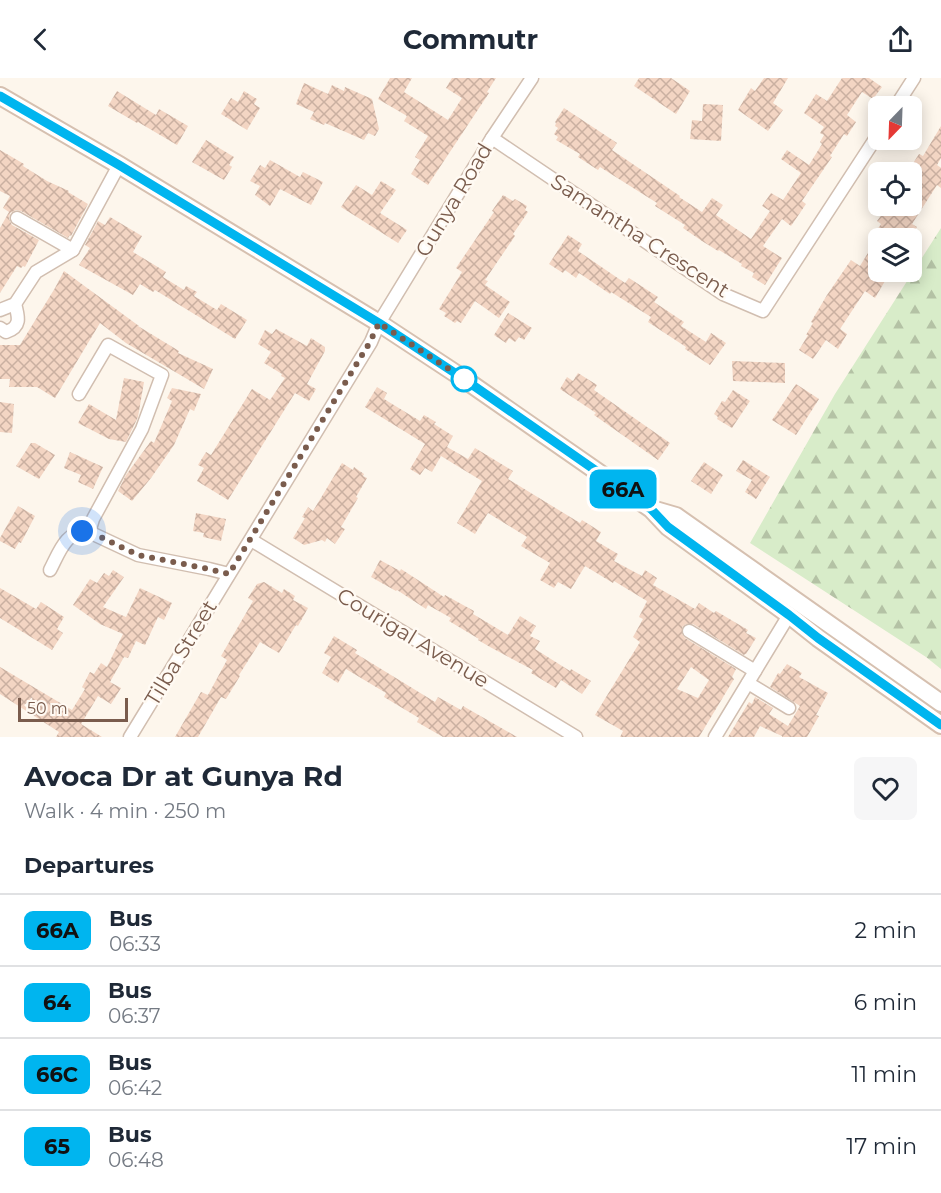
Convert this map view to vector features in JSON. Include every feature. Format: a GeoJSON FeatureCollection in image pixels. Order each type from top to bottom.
{"type":"FeatureCollection","features":[{"type":"Feature","properties":{"kind":"main road"},"geometry":{"type":"LineString","coordinates":[[0,96],[119,165],[379,323],[464,379],[651,509],[668,527],[941,725]]}},
{"type":"Feature","properties":{"kind":"main road"},"geometry":{"type":"LineString","coordinates":[[651,509],[676,516],[941,703]]}},
{"type":"Feature","properties":{"kind":"street","name":"Gunya Road"},"geometry":{"type":"LineString","coordinates":[[379,323],[492,138],[532,78]]}},
{"type":"Feature","properties":{"kind":"street"},"geometry":{"type":"LineString","coordinates":[[902,96],[914,78]]}},
{"type":"Feature","properties":{"kind":"street","name":"Samantha Crescent"},"geometry":{"type":"LineString","coordinates":[[492,138],[723,294],[763,311],[868,150]]}},
{"type":"Feature","properties":{"kind":"street"},"geometry":{"type":"LineString","coordinates":[[0,310],[15,304],[36,272],[73,250],[119,165]]}},
{"type":"Feature","properties":{"kind":"street"},"geometry":{"type":"LineString","coordinates":[[17,218],[73,250]]}},
{"type":"Feature","properties":{"kind":"street"},"geometry":{"type":"LineString","coordinates":[[0,328],[6,332],[14,329],[18,315],[15,304]]}},
{"type":"Feature","properties":{"kind":"street","name":"Tilba Street"},"geometry":{"type":"LineString","coordinates":[[130,737],[370,342],[379,323]]}},
{"type":"Feature","properties":{"kind":"street"},"geometry":{"type":"LineString","coordinates":[[79,394],[108,345],[162,375],[142,429],[93,519],[90,532]]}},
{"type":"Feature","properties":{"kind":"street"},"geometry":{"type":"LineString","coordinates":[[50,570],[62,546],[74,534],[82,531],[90,532],[138,555],[229,574]]}},
{"type":"Feature","properties":{"kind":"street","name":"Courigal Avenue"},"geometry":{"type":"LineString","coordinates":[[250,540],[576,737]]}},
{"type":"Feature","properties":{"kind":"street"},"geometry":{"type":"LineString","coordinates":[[715,737],[789,615]]}},
{"type":"Feature","properties":{"kind":"street"},"geometry":{"type":"LineString","coordinates":[[689,631],[755,671]]}},
{"type":"Feature","properties":{"kind":"street"},"geometry":{"type":"LineString","coordinates":[[748,683],[789,708]]}},
{"type":"Feature","properties":{"kind":"green space"},"geometry":{"type":"Polygon","coordinates":[[[941,228],[941,669],[750,543],[835,394],[907,282],[922,282],[922,258],[941,228]]]}},
{"type":"Feature","properties":{"kind":"building"},"geometry":{"type":"Polygon","coordinates":[[[390,78],[412,78],[404,92],[448,120],[462,98],[446,88],[452,78],[496,78],[487,92],[489,93],[428,185],[411,174],[420,160],[415,157],[428,136],[404,121],[407,116],[378,99],[390,78]]]}},
{"type":"Feature","properties":{"kind":"building"},"geometry":{"type":"Polygon","coordinates":[[[639,78],[671,78],[690,91],[676,114],[634,86],[639,78]]]}},
{"type":"Feature","properties":{"kind":"building"},"geometry":{"type":"Polygon","coordinates":[[[764,78],[788,78],[773,103],[783,110],[768,131],[738,110],[751,88],[755,91],[764,78]]]}},
{"type":"Feature","properties":{"kind":"building"},"geometry":{"type":"Polygon","coordinates":[[[842,78],[869,78],[882,87],[875,96],[868,96],[862,92],[847,115],[856,122],[847,136],[844,134],[830,156],[832,157],[802,201],[806,204],[791,226],[782,219],[763,246],[782,258],[765,285],[752,277],[754,273],[741,266],[742,264],[683,228],[685,225],[655,206],[657,203],[600,167],[598,170],[578,157],[580,154],[556,140],[558,137],[554,134],[558,128],[555,122],[564,108],[617,143],[612,150],[702,212],[712,198],[723,205],[716,215],[751,239],[770,211],[762,206],[771,193],[783,200],[801,173],[781,159],[787,150],[809,165],[822,144],[820,142],[824,135],[820,133],[824,127],[804,113],[816,94],[827,101],[842,78]]]}},
{"type":"Feature","properties":{"kind":"building"},"geometry":{"type":"Polygon","coordinates":[[[304,83],[328,94],[332,85],[344,91],[345,87],[372,99],[379,129],[375,136],[368,133],[364,140],[310,119],[314,112],[296,104],[304,83]]]}},
{"type":"Feature","properties":{"kind":"building"},"geometry":{"type":"Polygon","coordinates":[[[117,91],[156,115],[159,109],[188,126],[177,145],[108,106],[117,91]]]}},
{"type":"Feature","properties":{"kind":"building"},"geometry":{"type":"Polygon","coordinates":[[[244,91],[257,99],[254,104],[260,108],[247,130],[221,114],[231,98],[238,102],[244,91]]]}},
{"type":"Feature","properties":{"kind":"building"},"geometry":{"type":"Polygon","coordinates":[[[703,104],[723,105],[721,141],[690,139],[692,120],[702,121],[703,104]]]}},
{"type":"Feature","properties":{"kind":"building"},"geometry":{"type":"Polygon","coordinates":[[[941,126],[941,158],[937,165],[941,168],[941,188],[937,185],[922,208],[922,162],[914,162],[919,154],[923,156],[941,126]]]}},
{"type":"Feature","properties":{"kind":"building"},"geometry":{"type":"Polygon","coordinates":[[[206,140],[234,157],[229,165],[232,167],[224,180],[192,162],[206,140]]]}},
{"type":"Feature","properties":{"kind":"building"},"geometry":{"type":"Polygon","coordinates":[[[0,150],[47,181],[69,191],[88,204],[68,238],[21,211],[16,210],[10,213],[9,219],[12,225],[39,240],[25,267],[17,266],[0,293],[0,228],[9,212],[3,208],[10,196],[0,191],[0,150]]]}},
{"type":"Feature","properties":{"kind":"building"},"geometry":{"type":"Polygon","coordinates":[[[270,160],[300,177],[303,172],[323,182],[311,205],[280,189],[270,206],[255,195],[260,186],[250,181],[260,165],[265,168],[270,160]]]}},
{"type":"Feature","properties":{"kind":"building"},"geometry":{"type":"Polygon","coordinates":[[[381,181],[396,190],[380,213],[407,230],[398,243],[341,207],[356,185],[372,195],[381,181]]]}},
{"type":"Feature","properties":{"kind":"building"},"geometry":{"type":"Polygon","coordinates":[[[503,195],[527,206],[525,210],[528,212],[513,234],[515,236],[485,280],[488,281],[485,285],[510,302],[499,318],[475,301],[461,323],[457,321],[455,323],[444,316],[446,313],[439,309],[462,272],[456,268],[503,195]]]}},
{"type":"Feature","properties":{"kind":"building"},"geometry":{"type":"Polygon","coordinates":[[[881,216],[917,216],[912,224],[917,227],[878,228],[881,224],[877,221],[881,216]]]}},
{"type":"Feature","properties":{"kind":"building"},"geometry":{"type":"Polygon","coordinates":[[[110,217],[142,236],[133,252],[166,272],[163,277],[184,290],[186,286],[197,292],[194,296],[217,310],[221,304],[247,320],[235,339],[155,290],[153,292],[140,284],[133,295],[79,265],[90,248],[85,245],[98,221],[105,225],[110,217]]]}},
{"type":"Feature","properties":{"kind":"building"},"geometry":{"type":"Polygon","coordinates":[[[568,235],[582,244],[578,251],[625,283],[629,278],[658,297],[654,302],[684,322],[681,326],[706,342],[711,333],[726,343],[710,365],[648,322],[651,317],[579,273],[576,278],[565,270],[563,273],[549,264],[568,235]]]}},
{"type":"Feature","properties":{"kind":"building"},"geometry":{"type":"Polygon","coordinates":[[[868,253],[868,282],[884,282],[875,298],[865,291],[840,329],[847,334],[838,349],[826,340],[813,359],[799,350],[808,335],[806,335],[813,323],[811,322],[851,260],[860,266],[868,253]]]}},
{"type":"Feature","properties":{"kind":"building"},"geometry":{"type":"Polygon","coordinates":[[[64,271],[138,326],[179,351],[178,353],[213,369],[204,389],[126,343],[100,323],[55,398],[37,387],[9,387],[10,379],[0,379],[0,345],[20,345],[64,271]]]}},
{"type":"Feature","properties":{"kind":"building"},"geometry":{"type":"Polygon","coordinates":[[[508,313],[532,328],[524,340],[519,337],[515,342],[509,338],[506,343],[494,335],[508,313]]]}},
{"type":"Feature","properties":{"kind":"building"},"geometry":{"type":"Polygon","coordinates":[[[276,329],[307,346],[311,338],[325,347],[307,384],[316,389],[309,401],[295,393],[228,500],[197,481],[204,468],[198,465],[206,452],[211,455],[252,389],[270,400],[285,378],[264,363],[271,352],[258,344],[265,330],[272,334],[276,329]]]}},
{"type":"Feature","properties":{"kind":"building"},"geometry":{"type":"Polygon","coordinates":[[[732,361],[785,363],[785,383],[733,381],[732,361]]]}},
{"type":"Feature","properties":{"kind":"building"},"geometry":{"type":"Polygon","coordinates":[[[578,373],[597,385],[594,390],[670,443],[658,460],[560,389],[567,377],[573,381],[578,373]]]}},
{"type":"Feature","properties":{"kind":"building"},"geometry":{"type":"Polygon","coordinates":[[[124,378],[144,382],[138,417],[126,442],[109,439],[78,423],[89,404],[116,420],[124,378]]]}},
{"type":"Feature","properties":{"kind":"building"},"geometry":{"type":"Polygon","coordinates":[[[796,384],[819,399],[796,435],[772,420],[796,384]]]}},
{"type":"Feature","properties":{"kind":"building"},"geometry":{"type":"Polygon","coordinates":[[[377,387],[387,393],[384,399],[420,421],[424,415],[453,436],[447,447],[468,459],[475,448],[513,471],[508,479],[580,523],[582,520],[601,532],[596,541],[618,554],[614,561],[642,576],[645,570],[657,578],[653,585],[695,609],[699,603],[748,630],[746,633],[756,638],[744,655],[693,624],[686,624],[682,627],[682,634],[685,638],[736,669],[732,677],[734,679],[699,737],[620,737],[623,731],[595,715],[640,642],[633,637],[643,619],[639,617],[647,601],[585,566],[571,589],[558,582],[554,588],[540,580],[550,563],[521,546],[527,537],[488,513],[475,534],[457,523],[482,481],[441,456],[432,472],[425,468],[420,475],[410,469],[425,444],[365,407],[377,387]],[[691,667],[677,689],[698,698],[709,680],[691,667]]]}},
{"type":"Feature","properties":{"kind":"building"},"geometry":{"type":"Polygon","coordinates":[[[172,388],[201,394],[194,411],[190,409],[174,445],[132,501],[118,491],[126,475],[151,441],[154,443],[172,401],[167,398],[172,388]]]}},
{"type":"Feature","properties":{"kind":"building"},"geometry":{"type":"Polygon","coordinates":[[[733,390],[750,401],[732,428],[717,419],[718,417],[714,414],[733,390]]]}},
{"type":"Feature","properties":{"kind":"building"},"geometry":{"type":"Polygon","coordinates":[[[0,402],[14,404],[12,433],[0,432],[0,402]]]}},
{"type":"Feature","properties":{"kind":"building"},"geometry":{"type":"Polygon","coordinates":[[[31,443],[55,455],[39,479],[16,466],[31,443]]]}},
{"type":"Feature","properties":{"kind":"building"},"geometry":{"type":"Polygon","coordinates":[[[70,452],[103,467],[93,489],[78,482],[81,475],[64,468],[70,452]]]}},
{"type":"Feature","properties":{"kind":"building"},"geometry":{"type":"Polygon","coordinates":[[[743,460],[770,477],[756,499],[745,492],[752,480],[736,471],[743,460]]]}},
{"type":"Feature","properties":{"kind":"building"},"geometry":{"type":"Polygon","coordinates":[[[704,462],[723,475],[711,494],[691,481],[704,462]]]}},
{"type":"Feature","properties":{"kind":"building"},"geometry":{"type":"Polygon","coordinates":[[[342,463],[353,470],[354,467],[367,478],[341,527],[345,529],[335,544],[327,538],[325,542],[322,540],[304,545],[293,538],[305,518],[302,517],[308,507],[313,511],[342,463]]]}},
{"type":"Feature","properties":{"kind":"building"},"geometry":{"type":"Polygon","coordinates":[[[18,506],[35,516],[21,543],[19,542],[15,549],[0,541],[0,538],[18,506]]]}},
{"type":"Feature","properties":{"kind":"building"},"geometry":{"type":"Polygon","coordinates":[[[196,513],[226,519],[221,541],[203,537],[204,533],[193,531],[196,513]]]}},
{"type":"Feature","properties":{"kind":"building"},"geometry":{"type":"Polygon","coordinates":[[[380,560],[400,571],[401,569],[444,597],[445,595],[474,611],[473,614],[508,635],[520,616],[536,626],[530,636],[540,641],[535,649],[591,681],[582,694],[561,680],[556,688],[531,673],[533,670],[449,621],[451,618],[428,605],[426,609],[397,590],[371,577],[380,560]]]}},
{"type":"Feature","properties":{"kind":"building"},"geometry":{"type":"Polygon","coordinates":[[[113,570],[124,577],[103,607],[126,617],[140,588],[172,603],[164,620],[158,617],[145,645],[136,641],[128,658],[124,657],[110,682],[121,688],[111,704],[98,696],[81,724],[102,737],[56,737],[59,732],[0,694],[0,667],[72,710],[85,689],[82,687],[90,672],[94,674],[101,663],[107,667],[123,634],[100,624],[73,605],[90,579],[97,583],[104,573],[109,576],[113,570]]]}},
{"type":"Feature","properties":{"kind":"building"},"geometry":{"type":"Polygon","coordinates":[[[264,582],[282,593],[284,589],[295,596],[293,600],[308,608],[298,626],[296,625],[279,653],[260,642],[226,699],[221,697],[198,737],[175,737],[201,692],[208,695],[227,660],[221,656],[253,601],[248,598],[257,584],[264,582]]]}},
{"type":"Feature","properties":{"kind":"building"},"geometry":{"type":"Polygon","coordinates":[[[0,588],[36,609],[41,602],[64,617],[57,629],[63,633],[52,650],[0,618],[0,588]]]}},
{"type":"Feature","properties":{"kind":"building"},"geometry":{"type":"Polygon","coordinates":[[[334,636],[357,650],[355,653],[435,702],[438,697],[461,710],[463,706],[517,737],[443,737],[417,722],[419,718],[384,697],[386,693],[346,669],[338,683],[322,673],[331,657],[324,653],[334,636]]]}},
{"type":"Feature","properties":{"kind":"building"},"geometry":{"type":"Polygon","coordinates":[[[787,664],[802,673],[799,677],[828,693],[807,737],[782,737],[760,726],[754,737],[728,737],[749,702],[752,704],[755,697],[773,708],[769,714],[788,726],[800,706],[770,687],[778,673],[780,674],[787,664]]]}},
{"type":"Feature","properties":{"kind":"bus line","name":"66A"},"geometry":{"type":"LineString","coordinates":[[0,96],[119,165],[379,323],[464,379],[651,509],[668,527],[941,725]]}},
{"type":"Feature","properties":{"kind":"route"},"geometry":{"type":"LineString","coordinates":[[82,531],[90,532],[138,555],[229,574],[370,342],[379,323],[464,379]]}}]}
